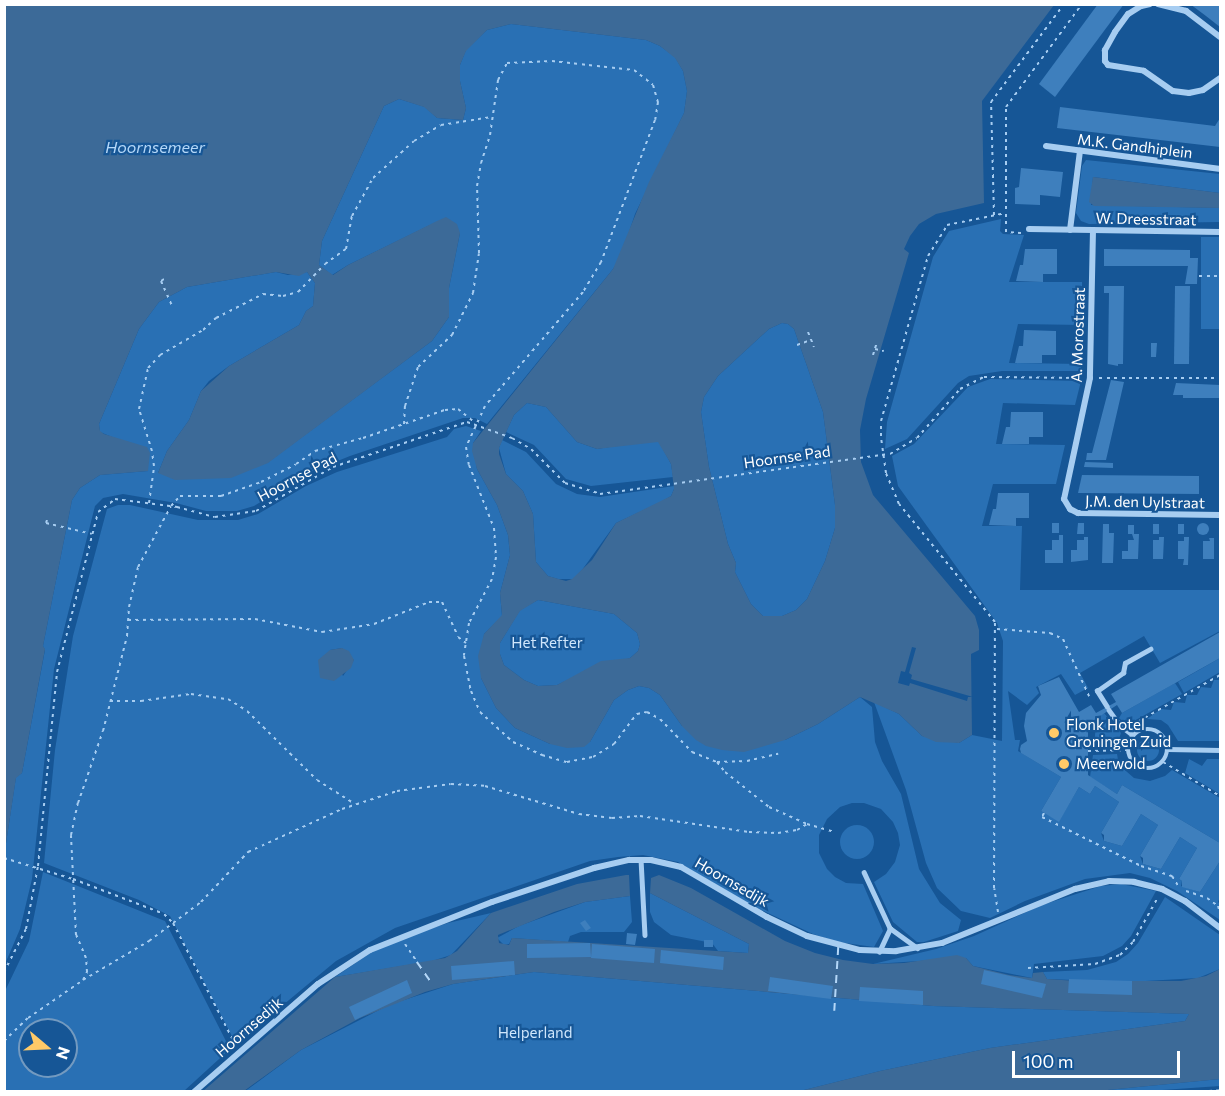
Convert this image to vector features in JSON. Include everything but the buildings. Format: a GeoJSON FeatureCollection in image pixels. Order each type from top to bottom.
{"type":"FeatureCollection","features":[{"type":"Feature","properties":{"kind":"street"},"geometry":{"type":"LineString","coordinates":[[1150,4],[1141,6],[1128,14],[1114,32],[1105,50],[1105,61],[1108,65],[1144,71],[1173,92],[1189,93],[1203,90],[1221,78]]}},
{"type":"Feature","properties":{"kind":"street"},"geometry":{"type":"LineString","coordinates":[[1158,4],[1186,11],[1221,37]]}},
{"type":"Feature","properties":{"kind":"street","name":"M.K. Gandhiplein"},"geometry":{"type":"LineString","coordinates":[[1046,146],[1221,169]]}},
{"type":"Feature","properties":{"kind":"street"},"geometry":{"type":"LineString","coordinates":[[1070,230],[1080,151]]}},
{"type":"Feature","properties":{"kind":"street","name":"W. Dreesstraat"},"geometry":{"type":"LineString","coordinates":[[1029,229],[1221,232]]}},
{"type":"Feature","properties":{"kind":"street","name":"A. Morostraat"},"geometry":{"type":"LineString","coordinates":[[1070,509],[1064,499],[1090,378],[1093,230]]}},
{"type":"Feature","properties":{"kind":"street","name":"J.M. den Uylstraat"},"geometry":{"type":"LineString","coordinates":[[1070,509],[1078,513],[1221,514]]}},
{"type":"Feature","properties":{"kind":"street","name":"Hoornsedijk"},"geometry":{"type":"LineString","coordinates":[[194,1092],[318,984],[370,950],[400,936],[492,902],[594,868],[641,859],[670,863],[691,872],[767,917],[821,941],[849,949],[879,952],[918,948],[966,935],[999,919],[1075,889],[1109,881],[1134,882],[1162,889],[1185,901],[1221,928]]}},
{"type":"Feature","properties":{"kind":"lane"},"geometry":{"type":"LineString","coordinates":[[1089,696],[1123,673],[1125,663],[1150,649]]}},
{"type":"Feature","properties":{"kind":"lane"},"geometry":{"type":"LineString","coordinates":[[1097,691],[1125,729],[1133,735]]}},
{"type":"Feature","properties":{"kind":"lane"},"geometry":{"type":"LineString","coordinates":[[1153,729],[1164,736],[1168,749],[1163,762],[1153,769],[1139,768],[1129,758],[1127,750],[1133,735],[1140,730],[1153,729]]}},
{"type":"Feature","properties":{"kind":"lane"},"geometry":{"type":"LineString","coordinates":[[1168,749],[1221,750]]}},
{"type":"Feature","properties":{"kind":"lane"},"geometry":{"type":"LineString","coordinates":[[641,859],[645,935]]}},
{"type":"Feature","properties":{"kind":"lane"},"geometry":{"type":"LineString","coordinates":[[864,872],[890,928],[918,948]]}},
{"type":"Feature","properties":{"kind":"lane"},"geometry":{"type":"LineString","coordinates":[[879,952],[890,928]]}},
{"type":"Feature","properties":{"kind":"path"},"geometry":{"type":"LineString","coordinates":[[994,215],[991,102],[1064,4]]}},
{"type":"Feature","properties":{"kind":"path"},"geometry":{"type":"LineString","coordinates":[[1029,229],[1023,233],[1006,232],[1006,107],[1082,4]]}},
{"type":"Feature","properties":{"kind":"path"},"geometry":{"type":"LineString","coordinates":[[404,424],[405,406],[418,367],[452,335],[473,293],[479,253],[477,186],[498,80],[507,63],[572,63],[634,70],[653,86],[658,102],[655,120],[646,148],[595,272],[583,292],[484,406],[474,423],[466,447],[469,465],[494,528],[496,557],[492,579],[469,623],[464,656],[471,691],[480,712],[513,742],[542,755],[567,762],[593,757],[614,744],[637,714],[647,712],[660,719],[692,752],[717,762],[747,761],[778,754]]}},
{"type":"Feature","properties":{"kind":"path"},"geometry":{"type":"LineString","coordinates":[[149,503],[154,466],[152,451],[139,409],[148,368],[160,355],[203,330],[216,318],[263,294],[283,296],[298,292],[325,264],[346,249],[352,216],[373,178],[414,141],[441,124],[492,116]]}},
{"type":"Feature","properties":{"kind":"path"},"geometry":{"type":"LineString","coordinates":[[999,919],[994,888],[996,629],[992,616],[899,504],[888,482],[881,421],[928,256],[947,225],[1006,213]]}},
{"type":"Feature","properties":{"kind":"path"},"geometry":{"type":"LineString","coordinates":[[1199,276],[1221,276]]}},
{"type":"Feature","properties":{"kind":"path"},"geometry":{"type":"LineString","coordinates":[[164,279],[161,281],[172,306]]}},
{"type":"Feature","properties":{"kind":"path"},"geometry":{"type":"LineString","coordinates":[[808,332],[814,347]]}},
{"type":"Feature","properties":{"kind":"path"},"geometry":{"type":"LineString","coordinates":[[797,345],[811,340]]}},
{"type":"Feature","properties":{"kind":"path"},"geometry":{"type":"LineString","coordinates":[[873,356],[877,342]]}},
{"type":"Feature","properties":{"kind":"path"},"geometry":{"type":"LineString","coordinates":[[875,349],[884,351]]}},
{"type":"Feature","properties":{"kind":"path"},"geometry":{"type":"LineString","coordinates":[[884,456],[909,445],[960,389],[984,377],[1221,378]]}},
{"type":"Feature","properties":{"kind":"path"},"geometry":{"type":"LineString","coordinates":[[83,980],[87,972],[86,958],[76,935],[71,835],[78,803],[103,731],[138,567],[171,506],[180,496],[221,496],[261,482],[296,464],[315,451],[445,410],[458,409],[474,423]]}},
{"type":"Feature","properties":{"kind":"path","name":"Hoornse Pad"},"geometry":{"type":"LineString","coordinates":[[4,972],[26,929],[38,866],[57,672],[98,512],[115,499],[171,506],[215,517],[256,511],[333,467],[467,422],[481,425],[512,438],[531,449],[565,483],[600,494],[668,483],[884,456]]}},
{"type":"Feature","properties":{"kind":"path"},"geometry":{"type":"LineString","coordinates":[[47,520],[46,523],[92,534]]}},
{"type":"Feature","properties":{"kind":"path"},"geometry":{"type":"LineString","coordinates":[[128,620],[255,619],[322,632],[374,624],[429,602],[442,602],[458,637],[466,643]]}},
{"type":"Feature","properties":{"kind":"path"},"geometry":{"type":"LineString","coordinates":[[996,629],[1050,633],[1063,639],[1089,696]]}},
{"type":"Feature","properties":{"kind":"path"},"geometry":{"type":"LineString","coordinates":[[1125,729],[1221,675]]}},
{"type":"Feature","properties":{"kind":"path"},"geometry":{"type":"LineString","coordinates":[[110,701],[141,701],[191,694],[228,699],[247,711],[317,780],[356,804]]}},
{"type":"Feature","properties":{"kind":"path"},"geometry":{"type":"LineString","coordinates":[[1088,751],[1127,750]]}},
{"type":"Feature","properties":{"kind":"path"},"geometry":{"type":"LineString","coordinates":[[717,762],[724,772],[770,807],[807,824],[832,831]]}},
{"type":"Feature","properties":{"kind":"path"},"geometry":{"type":"LineString","coordinates":[[1163,762],[1221,796]]}},
{"type":"Feature","properties":{"kind":"path"},"geometry":{"type":"LineString","coordinates":[[4,1041],[28,1018],[83,980],[150,941],[201,902],[248,852],[286,832],[314,824],[356,804],[397,791],[451,784],[485,786],[579,814],[612,818],[640,816],[749,832],[778,833],[797,830],[807,824]]}},
{"type":"Feature","properties":{"kind":"path"},"geometry":{"type":"LineString","coordinates":[[1044,813],[1042,817],[1141,866],[1172,876],[1181,889],[1207,898],[1218,906],[1221,913]]}},
{"type":"Feature","properties":{"kind":"path"},"geometry":{"type":"LineString","coordinates":[[4,858],[38,866],[160,912],[173,923],[239,1051]]}},
{"type":"Feature","properties":{"kind":"path"},"geometry":{"type":"LineString","coordinates":[[1028,968],[1095,964],[1120,955],[1133,942],[1162,889]]}},
{"type":"Feature","properties":{"kind":"path"},"geometry":{"type":"LineString","coordinates":[[400,936],[417,962]]}},
{"type":"Feature","properties":{"kind":"path"},"geometry":{"type":"LineString","coordinates":[[1194,1092],[1221,1090]]}},
{"type":"Feature","properties":{"kind":"green space"},"geometry":{"type":"Polygon","coordinates":[[[511,24],[646,40],[660,46],[675,57],[683,71],[687,91],[684,113],[635,214],[621,256],[613,269],[487,424],[475,418],[463,418],[350,456],[308,473],[254,506],[237,511],[206,511],[176,503],[123,494],[103,498],[95,506],[54,669],[32,879],[20,929],[5,964],[5,850],[16,777],[22,773],[45,650],[43,646],[72,500],[80,488],[100,475],[148,471],[117,439],[100,432],[99,424],[139,329],[159,302],[187,287],[276,272],[288,275],[307,272],[315,283],[313,306],[306,311],[299,325],[229,366],[209,381],[201,391],[189,420],[167,451],[158,473],[267,463],[432,341],[449,317],[449,288],[460,233],[430,225],[332,275],[319,265],[322,241],[384,106],[399,99],[425,107],[437,118],[463,120],[466,108],[460,81],[460,65],[466,50],[487,30],[511,24]]]}},
{"type":"Feature","properties":{"kind":"green space"},"geometry":{"type":"Polygon","coordinates":[[[1086,160],[1220,174],[1220,193],[1093,177],[1091,205],[1220,208],[1220,222],[1089,224],[1081,221],[1076,213],[1082,166],[1086,160]]]}},
{"type":"Feature","properties":{"kind":"green space"},"geometry":{"type":"Polygon","coordinates":[[[1001,219],[1000,231],[1003,234],[1024,235],[1009,282],[1082,282],[1082,325],[1018,324],[1009,363],[1081,364],[1081,371],[1002,371],[969,376],[958,383],[907,439],[885,449],[887,422],[933,257],[949,231],[1001,219]]]}},
{"type":"Feature","properties":{"kind":"green space"},"geometry":{"type":"Polygon","coordinates":[[[1201,237],[1220,237],[1220,329],[1201,329],[1201,237]]]}},
{"type":"Feature","properties":{"kind":"green space"},"geometry":{"type":"Polygon","coordinates":[[[782,323],[794,329],[823,412],[835,505],[835,528],[825,561],[807,599],[796,610],[782,616],[763,616],[751,604],[735,572],[736,563],[728,544],[709,467],[701,412],[704,397],[718,376],[769,329],[782,323]]]}},
{"type":"Feature","properties":{"kind":"green space"},"geometry":{"type":"Polygon","coordinates":[[[990,379],[1081,381],[1075,405],[1003,403],[996,444],[1065,445],[1056,484],[993,484],[982,526],[1022,526],[1020,590],[1220,590],[1220,631],[1160,663],[1144,636],[1080,673],[1088,688],[1075,695],[1061,674],[1036,687],[1039,693],[1027,705],[1008,691],[1015,740],[1020,740],[1018,751],[1061,777],[1041,811],[1059,821],[1079,787],[1090,794],[1095,786],[1119,802],[1101,833],[1104,841],[1122,846],[1141,814],[1158,825],[1140,856],[1143,864],[1161,869],[1180,837],[1197,848],[1179,879],[1182,881],[1181,886],[1200,892],[1220,861],[1218,902],[1220,920],[1177,891],[1150,878],[1130,873],[1085,879],[1025,901],[990,918],[961,911],[937,888],[926,863],[906,790],[874,702],[899,714],[922,736],[959,743],[972,735],[1002,741],[1003,641],[997,623],[898,486],[892,456],[914,444],[968,387],[990,379]]]}},
{"type":"Feature","properties":{"kind":"green space"},"geometry":{"type":"Polygon","coordinates":[[[527,403],[546,407],[577,442],[597,449],[648,441],[659,442],[671,464],[673,477],[591,486],[566,479],[534,445],[506,432],[514,415],[527,403]]]}},
{"type":"Feature","properties":{"kind":"green space"},"geometry":{"type":"Polygon","coordinates":[[[466,426],[481,431],[473,443],[477,469],[497,505],[508,535],[510,555],[500,593],[502,616],[484,634],[481,678],[496,708],[515,728],[550,744],[590,742],[614,700],[628,690],[639,686],[649,688],[660,695],[682,726],[785,740],[818,724],[860,697],[872,707],[875,742],[882,761],[901,794],[919,869],[940,903],[961,920],[958,931],[924,942],[917,942],[893,922],[874,882],[886,874],[895,862],[900,845],[898,833],[893,822],[881,809],[864,803],[852,803],[840,807],[827,819],[819,835],[819,853],[827,869],[835,877],[846,883],[863,884],[883,931],[874,947],[838,942],[813,934],[753,906],[678,862],[643,855],[590,861],[395,928],[336,961],[236,1044],[170,916],[139,900],[44,863],[55,750],[73,636],[107,509],[118,505],[130,505],[198,520],[238,520],[258,514],[306,486],[337,472],[447,437],[454,429],[466,426]],[[342,648],[330,650],[343,676],[354,660],[342,648]]]}},
{"type":"Feature","properties":{"kind":"green space"},"geometry":{"type":"Polygon","coordinates":[[[502,440],[526,452],[556,484],[577,494],[600,497],[674,486],[674,489],[671,496],[661,502],[616,523],[573,579],[558,579],[548,576],[536,562],[533,514],[523,491],[506,474],[499,448],[502,440]]]}},
{"type":"Feature","properties":{"kind":"green space","name":"Het Refter"},"geometry":{"type":"Polygon","coordinates":[[[538,600],[614,614],[637,633],[640,644],[638,651],[630,658],[557,685],[538,686],[524,680],[504,665],[500,654],[500,643],[520,610],[538,600]]]}},
{"type":"Feature","properties":{"kind":"green space"},"geometry":{"type":"Polygon","coordinates":[[[1220,658],[1220,672],[1184,693],[1178,682],[1220,658]]]}},
{"type":"Feature","properties":{"kind":"green space"},"geometry":{"type":"Polygon","coordinates":[[[1214,680],[1220,680],[1220,741],[1178,741],[1168,725],[1161,720],[1147,719],[1161,709],[1171,710],[1174,702],[1185,703],[1187,695],[1197,695],[1201,687],[1211,688],[1214,680]]]}},
{"type":"Feature","properties":{"kind":"green space"},"geometry":{"type":"Polygon","coordinates":[[[1175,683],[1182,694],[1127,725],[1119,718],[1122,713],[1175,683]]]}},
{"type":"Feature","properties":{"kind":"green space"},"geometry":{"type":"Polygon","coordinates":[[[1104,713],[1121,733],[1117,745],[1094,747],[1096,723],[1101,720],[1100,715],[1104,713]]]}},
{"type":"Feature","properties":{"kind":"green space"},"geometry":{"type":"Polygon","coordinates":[[[1148,739],[1156,742],[1159,750],[1156,758],[1148,761],[1140,758],[1137,750],[1140,742],[1148,739]]]}},
{"type":"Feature","properties":{"kind":"green space"},"geometry":{"type":"Polygon","coordinates":[[[1117,754],[1119,765],[1134,778],[1150,781],[1165,776],[1172,770],[1220,798],[1220,843],[1122,785],[1117,794],[1090,777],[1093,755],[1117,754]]]}},
{"type":"Feature","properties":{"kind":"green space"},"geometry":{"type":"Polygon","coordinates":[[[1189,759],[1202,766],[1207,759],[1220,759],[1220,794],[1185,773],[1189,759]]]}},
{"type":"Feature","properties":{"kind":"green space"},"geometry":{"type":"Polygon","coordinates":[[[857,825],[869,830],[874,842],[869,854],[857,859],[845,854],[840,842],[845,830],[857,825]]]}},
{"type":"Feature","properties":{"kind":"green space"},"geometry":{"type":"Polygon","coordinates":[[[43,872],[165,921],[230,1049],[184,1091],[5,1091],[5,991],[29,941],[43,872]]]}},
{"type":"Feature","properties":{"kind":"green space"},"geometry":{"type":"Polygon","coordinates":[[[1121,884],[1156,891],[1131,936],[1122,946],[1103,956],[1034,964],[1032,978],[973,966],[966,958],[873,964],[936,949],[974,936],[1042,905],[1101,886],[1121,884]]]}},
{"type":"Feature","properties":{"kind":"green space"},"geometry":{"type":"Polygon","coordinates":[[[650,893],[749,944],[748,953],[718,951],[712,943],[671,935],[654,922],[650,912],[650,893]]]}},
{"type":"Feature","properties":{"kind":"green space"},"geometry":{"type":"Polygon","coordinates":[[[630,896],[632,922],[624,932],[581,932],[570,936],[568,942],[512,938],[509,944],[504,945],[497,938],[519,926],[585,902],[630,896]]]}},
{"type":"Feature","properties":{"kind":"green space"},"geometry":{"type":"Polygon","coordinates":[[[1165,897],[1220,935],[1220,969],[1198,978],[1128,982],[1047,979],[1043,972],[1087,970],[1116,962],[1128,954],[1138,943],[1165,897]]]}},
{"type":"Feature","properties":{"kind":"green space"},"geometry":{"type":"Polygon","coordinates":[[[491,913],[451,955],[432,961],[335,977],[382,945],[448,923],[491,913]]]}},
{"type":"Feature","properties":{"kind":"green space","name":"Helperland"},"geometry":{"type":"Polygon","coordinates":[[[534,972],[933,1006],[1189,1014],[1185,1021],[990,1048],[880,1071],[800,1091],[244,1092],[301,1050],[389,1005],[453,984],[534,972]]]}},
{"type":"Feature","properties":{"kind":"green space"},"geometry":{"type":"Polygon","coordinates":[[[1220,1079],[1220,1086],[1087,1092],[1220,1079]]]}},
{"type":"Feature","properties":{"kind":"water","name":"Hoornsemeer"},"geometry":{"type":"Polygon","coordinates":[[[5,5],[1054,5],[982,101],[984,203],[936,214],[919,224],[904,249],[909,253],[866,399],[860,430],[861,462],[873,495],[975,616],[979,630],[979,650],[971,654],[972,735],[959,743],[936,742],[922,736],[899,714],[860,697],[818,724],[785,740],[744,752],[722,750],[706,746],[696,740],[682,726],[660,695],[649,688],[639,686],[628,690],[614,700],[590,742],[584,747],[567,748],[550,744],[515,728],[496,708],[481,678],[478,656],[484,634],[502,615],[500,593],[510,555],[508,535],[497,505],[477,469],[472,451],[473,443],[613,269],[649,182],[684,113],[687,91],[683,71],[675,58],[660,46],[646,40],[511,24],[487,30],[466,51],[460,65],[460,81],[466,108],[463,120],[437,118],[424,107],[399,99],[384,106],[322,241],[319,265],[333,275],[348,265],[446,217],[457,224],[460,233],[449,288],[449,317],[432,341],[268,463],[231,478],[175,480],[158,473],[167,451],[189,420],[201,391],[229,366],[299,325],[306,311],[313,306],[315,283],[307,272],[299,276],[276,272],[187,287],[159,302],[139,329],[99,424],[100,431],[104,434],[147,447],[150,453],[148,471],[100,475],[80,488],[72,500],[43,646],[45,649],[22,773],[16,778],[5,850],[5,5]],[[782,323],[769,329],[718,376],[704,397],[701,412],[709,467],[728,544],[736,563],[735,572],[751,604],[763,616],[782,616],[796,610],[807,599],[825,561],[835,528],[835,505],[823,412],[794,329],[782,323]],[[527,403],[514,415],[499,448],[499,454],[506,474],[523,491],[533,514],[536,562],[548,576],[566,581],[572,579],[592,560],[616,523],[671,496],[674,489],[671,464],[658,442],[597,449],[577,442],[546,407],[527,403]],[[538,600],[520,611],[500,643],[500,654],[504,665],[524,680],[538,686],[557,685],[601,661],[630,658],[638,651],[640,644],[637,633],[614,614],[538,600]]]}},
{"type":"Feature","properties":{"kind":"water"},"geometry":{"type":"Polygon","coordinates":[[[1093,177],[1220,193],[1220,208],[1094,206],[1089,202],[1093,177]]]}},
{"type":"Feature","properties":{"kind":"water"},"geometry":{"type":"Polygon","coordinates":[[[342,648],[349,651],[354,660],[351,668],[334,681],[320,678],[318,660],[330,650],[342,648]]]}},
{"type":"Feature","properties":{"kind":"water"},"geometry":{"type":"Polygon","coordinates":[[[629,875],[630,896],[585,902],[554,912],[498,935],[499,943],[509,945],[512,938],[748,953],[749,944],[650,893],[651,878],[659,875],[691,888],[785,941],[815,953],[843,960],[873,964],[904,963],[957,955],[966,958],[973,966],[1009,975],[1032,978],[1033,973],[1043,972],[1047,979],[1077,981],[1181,981],[1206,976],[1220,969],[1220,1079],[1087,1092],[800,1091],[880,1071],[990,1048],[1185,1021],[1189,1014],[933,1006],[534,972],[453,984],[425,992],[360,1018],[301,1050],[244,1091],[202,1092],[335,977],[445,958],[457,951],[491,913],[577,884],[629,875]]]}},
{"type":"Feature","properties":{"kind":"pier"},"geometry":{"type":"Polygon","coordinates":[[[912,647],[916,648],[909,673],[912,675],[911,679],[973,697],[968,697],[967,701],[910,683],[909,686],[898,683],[901,671],[905,672],[912,647]]]}},
{"type":"Feature","properties":{"kind":"ferry route"},"geometry":{"type":"LineString","coordinates":[[834,1011],[838,947]]}},
{"type":"Feature","properties":{"kind":"ferry route"},"geometry":{"type":"LineString","coordinates":[[417,962],[431,982]]}},
{"type":"Feature","properties":{"kind":"place","name":"Flonk Hotel Groningen Zuid"},"geometry":{"type":"Point","coordinates":[1054,733]}},
{"type":"Feature","properties":{"kind":"place","name":"Meerwold"},"geometry":{"type":"Point","coordinates":[1064,764]}}]}
